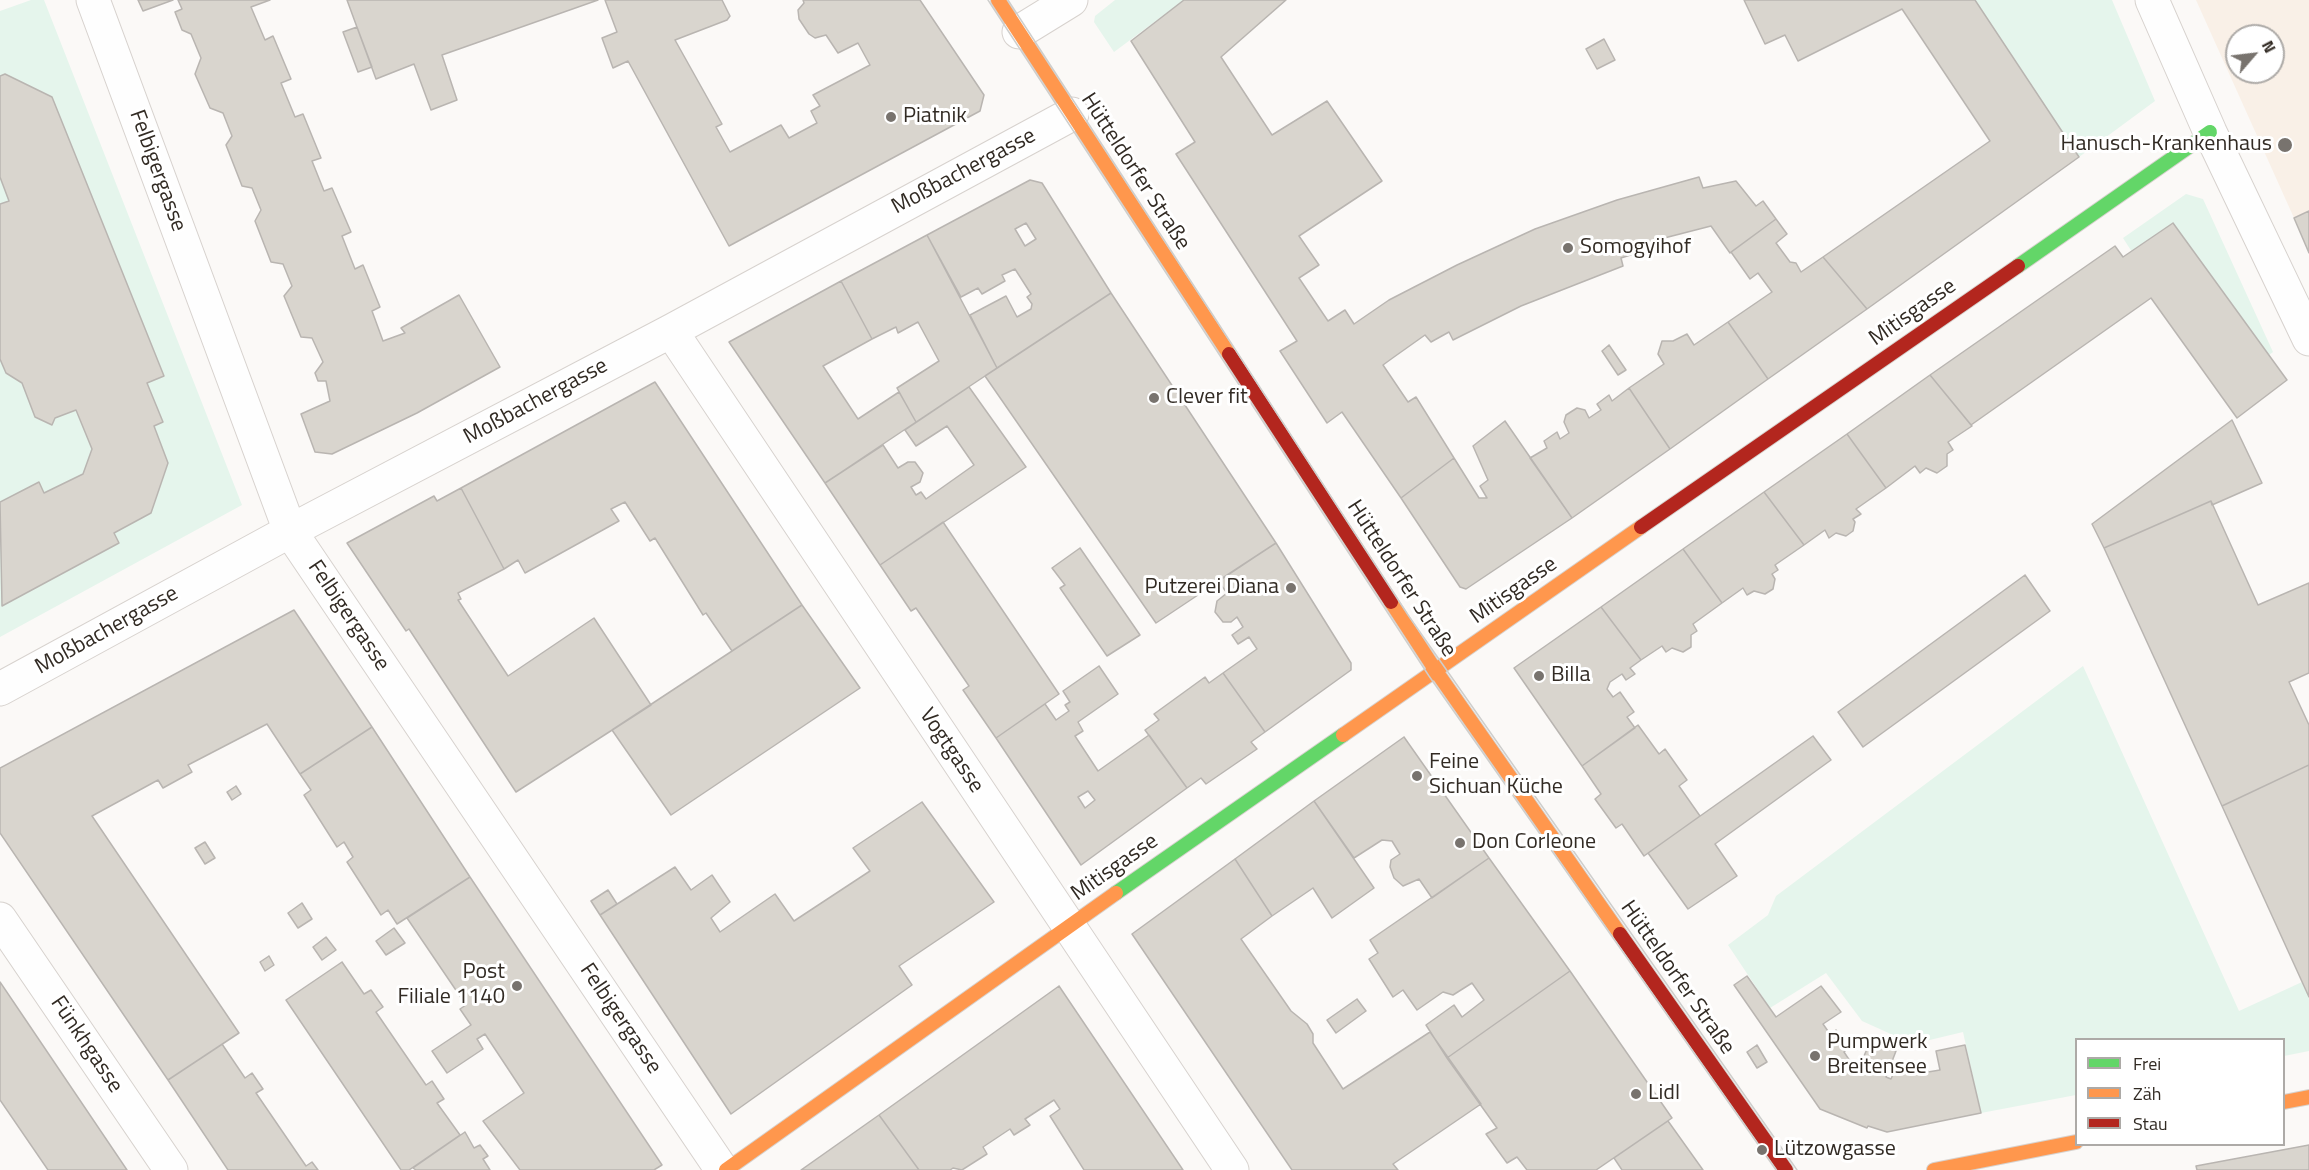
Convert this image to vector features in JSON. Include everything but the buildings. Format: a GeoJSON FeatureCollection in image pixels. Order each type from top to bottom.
{"type":"FeatureCollection","features":[{"type":"Feature","properties":{"kind":"street","name":"Felbigergasse"},"geometry":{"type":"LineString","coordinates":[[93,0],[290,531],[724,1170]]}},
{"type":"Feature","properties":{"kind":"street","name":"Hütteldorfer Straße"},"geometry":{"type":"LineString","coordinates":[[998,0],[1436,671],[1786,1170]]}},
{"type":"Feature","properties":{"kind":"street"},"geometry":{"type":"LineString","coordinates":[[1019,32],[1071,0]]}},
{"type":"Feature","properties":{"kind":"street"},"geometry":{"type":"LineString","coordinates":[[2152,0],[2211,132],[2309,339]]}},
{"type":"Feature","properties":{"kind":"street","name":"Moßbachergasse"},"geometry":{"type":"LineString","coordinates":[[0,689],[290,531],[671,331],[1072,114]]}},
{"type":"Feature","properties":{"kind":"street","name":"Mitisgasse"},"geometry":{"type":"LineString","coordinates":[[724,1170],[1068,926],[2211,132]]}},
{"type":"Feature","properties":{"kind":"street","name":"Vogtgasse"},"geometry":{"type":"LineString","coordinates":[[671,331],[1232,1170]]}},
{"type":"Feature","properties":{"kind":"street","name":"Fünkhgasse"},"geometry":{"type":"LineString","coordinates":[[0,920],[171,1170]]}},
{"type":"Feature","properties":{"kind":"street"},"geometry":{"type":"LineString","coordinates":[[2285,1102],[2309,1097]]}},
{"type":"Feature","properties":{"kind":"street"},"geometry":{"type":"LineString","coordinates":[[1934,1170],[2075,1142]]}},
{"type":"Feature","properties":{"kind":"shaded area"},"geometry":{"type":"Polygon","coordinates":[[[31,0],[44,0],[242,505],[0,637],[0,11],[31,0]]]}},
{"type":"Feature","properties":{"kind":"shaded area"},"geometry":{"type":"Polygon","coordinates":[[[1115,0],[1184,0],[1114,52],[1094,22],[1095,16],[1115,0]]]}},
{"type":"Feature","properties":{"kind":"shaded area"},"geometry":{"type":"Polygon","coordinates":[[[1975,0],[2112,0],[2155,101],[2079,157],[1975,0]]]}},
{"type":"Feature","properties":{"kind":"shaded area","name":"Hanusch-Krankenhaus"},"geometry":{"type":"Polygon","coordinates":[[[2196,0],[2309,0],[2309,253],[2234,84],[2285,84],[2285,24],[2225,24],[2225,65],[2196,0]]]}},
{"type":"Feature","properties":{"kind":"shaded area"},"geometry":{"type":"Polygon","coordinates":[[[2186,194],[2203,199],[2273,352],[2269,355],[2173,223],[2132,252],[2123,238],[2186,194]]]}},
{"type":"Feature","properties":{"kind":"shaded area"},"geometry":{"type":"Polygon","coordinates":[[[2083,666],[2239,1011],[2302,982],[2309,997],[2309,1051],[2285,1056],[2285,1038],[2075,1038],[2075,1095],[1981,1113],[1963,1032],[1913,1044],[1862,1021],[1826,973],[1770,1008],[1728,945],[1768,915],[1776,896],[2083,666]]]}},
{"type":"Feature","properties":{"kind":"tram line"},"geometry":{"type":"LineString","coordinates":[[988,0],[1429,676],[1776,1170]]}},
{"type":"Feature","properties":{"kind":"tram line"},"geometry":{"type":"LineString","coordinates":[[1008,0],[1408,615],[1797,1170]]}},
{"type":"Feature","properties":{"kind":"traffic: fast"},"geometry":{"type":"LineString","coordinates":[[2018,266],[2210,132]]}},
{"type":"Feature","properties":{"kind":"traffic: fast"},"geometry":{"type":"LineString","coordinates":[[1116,893],[1343,735]]}},
{"type":"Feature","properties":{"kind":"traffic: slow"},"geometry":{"type":"LineString","coordinates":[[998,0],[1229,354]]}},
{"type":"Feature","properties":{"kind":"traffic: slow"},"geometry":{"type":"LineString","coordinates":[[1343,735],[1641,527]]}},
{"type":"Feature","properties":{"kind":"traffic: slow"},"geometry":{"type":"LineString","coordinates":[[1391,602],[1436,671],[1620,934]]}},
{"type":"Feature","properties":{"kind":"traffic: slow"},"geometry":{"type":"LineString","coordinates":[[726,1170],[1116,893]]}},
{"type":"Feature","properties":{"kind":"traffic: slow"},"geometry":{"type":"LineString","coordinates":[[2285,1102],[2309,1097]]}},
{"type":"Feature","properties":{"kind":"traffic: slow"},"geometry":{"type":"LineString","coordinates":[[1934,1170],[2075,1142]]}},
{"type":"Feature","properties":{"kind":"traffic: jam"},"geometry":{"type":"LineString","coordinates":[[1641,527],[2018,266]]}},
{"type":"Feature","properties":{"kind":"traffic: jam"},"geometry":{"type":"LineString","coordinates":[[1229,354],[1391,602]]}},
{"type":"Feature","properties":{"kind":"traffic: jam"},"geometry":{"type":"LineString","coordinates":[[1620,934],[1786,1170]]}},
{"type":"Feature","properties":{"kind":"place","name":"Piatnik"},"geometry":{"type":"Point","coordinates":[891,117]}},
{"type":"Feature","properties":{"kind":"place","name":"Hanusch-Krankenhaus"},"geometry":{"type":"Point","coordinates":[2285,145]}},
{"type":"Feature","properties":{"kind":"place","name":"Somogyihof"},"geometry":{"type":"Point","coordinates":[1568,248]}},
{"type":"Feature","properties":{"kind":"place","name":"Clever fit"},"geometry":{"type":"Point","coordinates":[1154,398]}},
{"type":"Feature","properties":{"kind":"place","name":"Putzerei Diana"},"geometry":{"type":"Point","coordinates":[1291,588]}},
{"type":"Feature","properties":{"kind":"place","name":"Billa"},"geometry":{"type":"Point","coordinates":[1539,676]}},
{"type":"Feature","properties":{"kind":"place","name":"Feine Sichuan Küche"},"geometry":{"type":"Point","coordinates":[1417,776]}},
{"type":"Feature","properties":{"kind":"place","name":"Don Corleone"},"geometry":{"type":"Point","coordinates":[1460,843]}},
{"type":"Feature","properties":{"kind":"place","name":"Post Filiale 1140"},"geometry":{"type":"Point","coordinates":[517,986]}},
{"type":"Feature","properties":{"kind":"place","name":"Pumpwerk Breitensee"},"geometry":{"type":"Point","coordinates":[1815,1056]}},
{"type":"Feature","properties":{"kind":"place","name":"Lidl"},"geometry":{"type":"Point","coordinates":[1636,1094]}},
{"type":"Feature","properties":{"kind":"place","name":"Lützowgasse"},"geometry":{"type":"Point","coordinates":[1762,1150]}}]}
